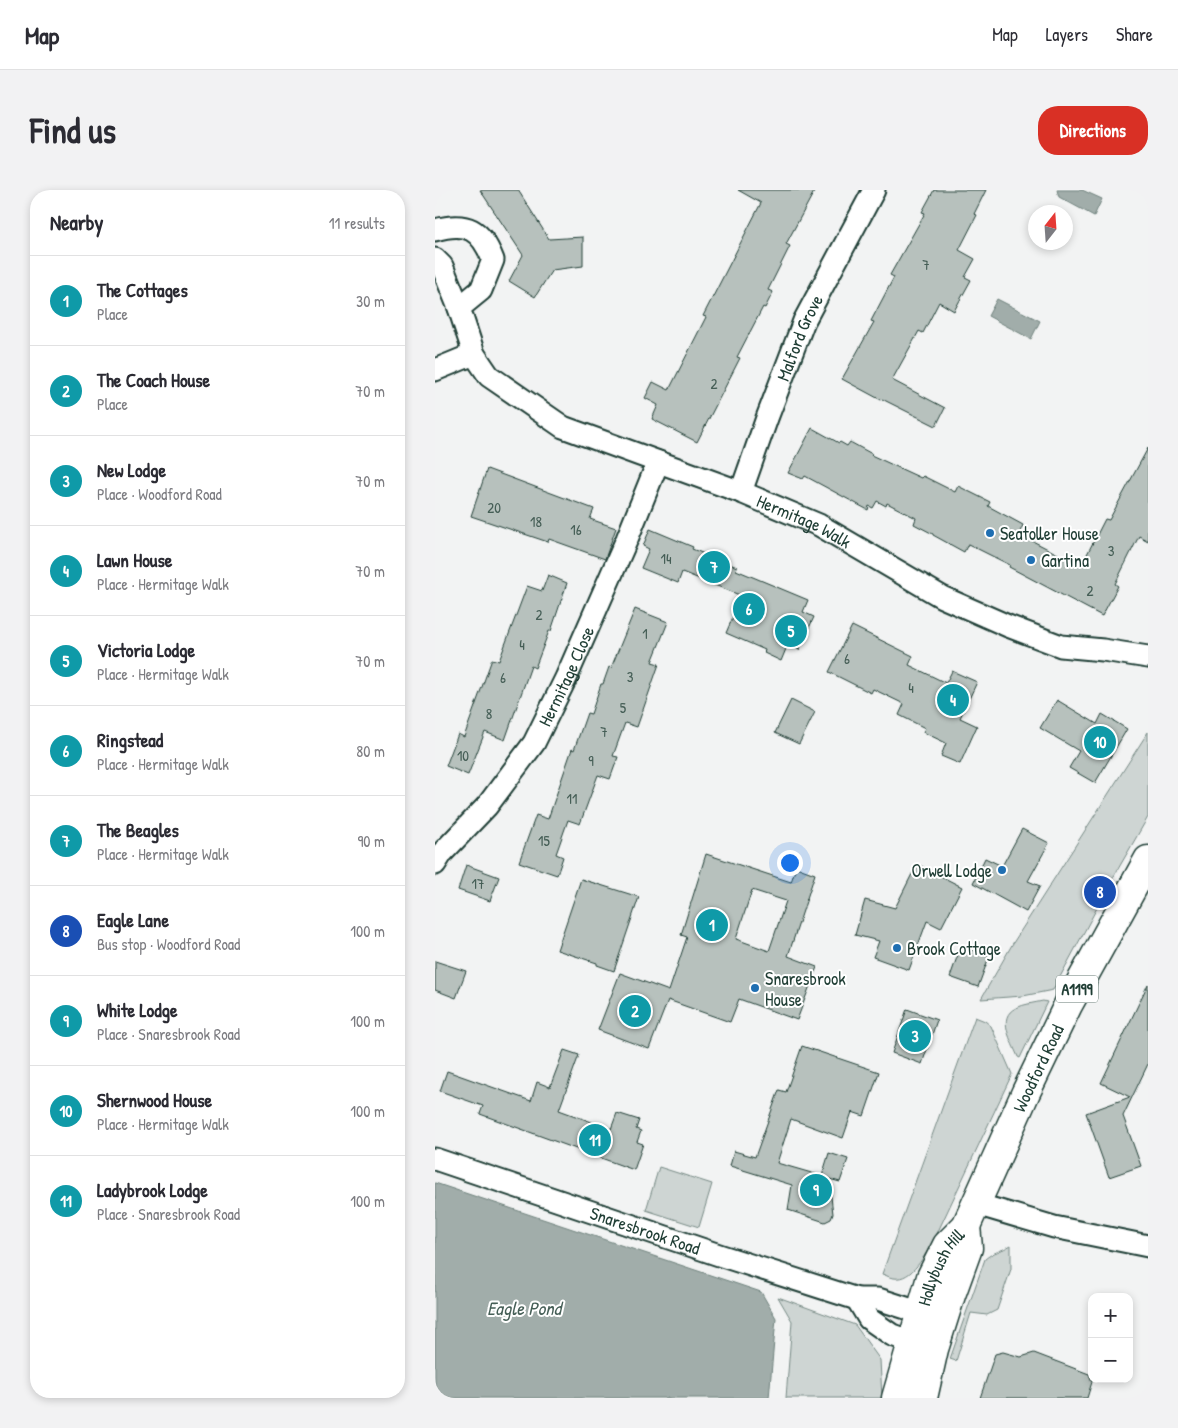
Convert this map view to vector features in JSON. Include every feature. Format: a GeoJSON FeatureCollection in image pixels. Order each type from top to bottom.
{"type":"FeatureCollection","features":[{"type":"Feature","properties":{"kind":"main road","name":"Woodford Road"},"geometry":{"type":"LineString","coordinates":[[971,1215],[1026,1092],[1068,1005],[1148,860]]}},
{"type":"Feature","properties":{"kind":"main road","name":"Hollybush Hill"},"geometry":{"type":"LineString","coordinates":[[896,1398],[923,1346],[932,1316],[931,1277],[947,1245],[971,1215]]}},
{"type":"Feature","properties":{"kind":"main road","name":"Hollybush Hill"},"geometry":{"type":"LineString","coordinates":[[923,1346],[923,1398]]}},
{"type":"Feature","properties":{"kind":"street","name":"Malford Grove"},"geometry":{"type":"LineString","coordinates":[[741,492],[804,321],[874,190]]}},
{"type":"Feature","properties":{"kind":"street"},"geometry":{"type":"LineString","coordinates":[[435,230],[452,225],[472,229],[487,244],[493,260],[481,290],[459,308]]}},
{"type":"Feature","properties":{"kind":"street","name":"Hermitage Walk"},"geometry":{"type":"LineString","coordinates":[[435,259],[442,266],[459,308],[474,354],[489,376],[563,427],[741,492],[819,525],[942,597],[1061,646],[1148,657]]}},
{"type":"Feature","properties":{"kind":"street"},"geometry":{"type":"LineString","coordinates":[[435,370],[474,354]]}},
{"type":"Feature","properties":{"kind":"street","name":"Hermitage Close"},"geometry":{"type":"LineString","coordinates":[[435,864],[442,853],[487,806],[534,743],[566,678],[658,462]]}},
{"type":"Feature","properties":{"kind":"street","name":"Snaresbrook Road"},"geometry":{"type":"LineString","coordinates":[[435,1159],[685,1244],[857,1299],[878,1298],[932,1316]]}},
{"type":"Feature","properties":{"kind":"street"},"geometry":{"type":"LineString","coordinates":[[971,1215],[1054,1227],[1148,1246]]}},
{"type":"Feature","properties":{"kind":"street"},"geometry":{"type":"LineString","coordinates":[[857,1299],[869,1319],[892,1335],[923,1346]]}},
{"type":"Feature","properties":{"kind":"shaded area"},"geometry":{"type":"Polygon","coordinates":[[[1148,732],[1148,817],[1110,883],[1100,886],[1095,895],[1099,898],[1098,906],[1053,990],[1023,996],[981,999],[1013,943],[1148,732]]]}},
{"type":"Feature","properties":{"kind":"shaded area"},"geometry":{"type":"Polygon","coordinates":[[[1043,1001],[1047,1002],[1020,1058],[1009,1037],[1006,1024],[1007,1017],[1016,1008],[1043,1001]]]}},
{"type":"Feature","properties":{"kind":"shaded area"},"geometry":{"type":"Polygon","coordinates":[[[975,1017],[991,1026],[1012,1074],[933,1242],[912,1271],[901,1278],[891,1278],[882,1274],[975,1017]]]}},
{"type":"Feature","properties":{"kind":"shaded area"},"geometry":{"type":"Polygon","coordinates":[[[659,1167],[712,1184],[699,1227],[646,1210],[659,1167]]]}},
{"type":"Feature","properties":{"kind":"shaded area"},"geometry":{"type":"Polygon","coordinates":[[[1011,1245],[1011,1269],[997,1310],[987,1315],[971,1313],[956,1361],[950,1359],[985,1259],[1011,1245]]]}},
{"type":"Feature","properties":{"kind":"shaded area"},"geometry":{"type":"Polygon","coordinates":[[[778,1297],[855,1325],[880,1360],[882,1398],[786,1398],[792,1321],[778,1297]]]}},
{"type":"Feature","properties":{"kind":"water"},"geometry":{"type":"Polygon","coordinates":[[[1057,190],[1082,190],[1102,199],[1094,216],[1059,197],[1057,190]]]}},
{"type":"Feature","properties":{"kind":"water"},"geometry":{"type":"Polygon","coordinates":[[[997,299],[1040,321],[1031,339],[988,316],[997,299]]]}},
{"type":"Feature","properties":{"kind":"water","name":"Eagle Pond"},"geometry":{"type":"Polygon","coordinates":[[[435,1183],[761,1292],[776,1318],[769,1398],[435,1398],[435,1183]]]}},
{"type":"Feature","properties":{"kind":"building"},"geometry":{"type":"Polygon","coordinates":[[[480,190],[518,190],[549,239],[583,237],[583,266],[552,270],[535,297],[509,281],[523,255],[480,190]]]}},
{"type":"Feature","properties":{"kind":"building"},"geometry":{"type":"Polygon","coordinates":[[[738,190],[815,190],[786,244],[790,246],[768,290],[773,292],[737,357],[740,358],[697,442],[652,419],[658,405],[645,398],[653,382],[669,390],[706,317],[703,316],[761,203],[738,190]]]}},
{"type":"Feature","properties":{"kind":"building"},"geometry":{"type":"Polygon","coordinates":[[[934,190],[986,190],[974,214],[977,215],[959,250],[975,259],[965,277],[971,280],[954,311],[939,302],[923,333],[919,331],[892,380],[945,408],[936,426],[842,379],[874,322],[871,321],[894,277],[890,275],[925,213],[922,212],[934,190]]]}},
{"type":"Feature","properties":{"kind":"building"},"geometry":{"type":"Polygon","coordinates":[[[812,428],[847,446],[850,442],[871,455],[921,478],[923,476],[955,492],[958,486],[990,502],[988,506],[1023,525],[1019,534],[1081,566],[1105,519],[1109,520],[1148,448],[1148,541],[1139,536],[1115,584],[1118,586],[1102,616],[968,544],[964,552],[914,524],[916,518],[887,503],[886,506],[877,501],[873,508],[869,506],[868,510],[805,476],[803,479],[788,473],[812,428]]]}},
{"type":"Feature","properties":{"kind":"building"},"geometry":{"type":"Polygon","coordinates":[[[487,469],[594,509],[590,519],[616,528],[605,559],[549,539],[548,542],[471,516],[487,469]]]}},
{"type":"Feature","properties":{"kind":"building"},"geometry":{"type":"Polygon","coordinates":[[[650,529],[693,547],[692,549],[737,567],[736,570],[808,600],[803,612],[814,617],[799,650],[788,644],[781,661],[764,653],[765,650],[726,633],[742,596],[682,572],[678,583],[641,568],[649,549],[643,546],[650,529]]]}},
{"type":"Feature","properties":{"kind":"building"},"geometry":{"type":"Polygon","coordinates":[[[548,575],[567,583],[551,631],[549,631],[535,668],[531,666],[505,740],[485,732],[468,775],[446,766],[458,734],[464,737],[492,659],[499,661],[527,586],[542,591],[548,575]]]}},
{"type":"Feature","properties":{"kind":"building"},"geometry":{"type":"Polygon","coordinates":[[[635,609],[668,622],[652,662],[659,664],[637,727],[625,723],[613,756],[618,757],[610,779],[598,775],[580,824],[568,820],[556,854],[563,857],[557,875],[519,862],[536,815],[548,819],[572,749],[574,750],[587,713],[591,714],[601,684],[603,684],[609,667],[611,668],[635,609]]]}},
{"type":"Feature","properties":{"kind":"building"},"geometry":{"type":"Polygon","coordinates":[[[852,626],[913,656],[909,665],[946,683],[952,671],[977,682],[960,718],[977,726],[960,764],[941,756],[946,743],[923,732],[925,728],[899,715],[904,704],[873,689],[871,693],[829,672],[852,626]]]}},
{"type":"Feature","properties":{"kind":"building"},"geometry":{"type":"Polygon","coordinates":[[[791,700],[815,712],[799,744],[775,733],[791,700]]]}},
{"type":"Feature","properties":{"kind":"building"},"geometry":{"type":"Polygon","coordinates":[[[1057,700],[1097,724],[1102,714],[1127,729],[1095,783],[1069,768],[1079,751],[1040,728],[1057,700]]]}},
{"type":"Feature","properties":{"kind":"building","name":"Orwell Lodge"},"geometry":{"type":"Polygon","coordinates":[[[1022,829],[1049,843],[1028,881],[1040,886],[1026,912],[973,883],[985,858],[1002,866],[1022,829]]]}},
{"type":"Feature","properties":{"kind":"building"},"geometry":{"type":"Polygon","coordinates":[[[706,854],[791,882],[796,867],[815,874],[788,956],[817,967],[797,1020],[739,999],[730,1022],[668,1000],[649,1049],[598,1030],[620,973],[669,991],[687,937],[681,935],[706,854]],[[752,890],[736,939],[769,951],[786,901],[752,890]]]}},
{"type":"Feature","properties":{"kind":"building"},"geometry":{"type":"Polygon","coordinates":[[[917,864],[962,887],[941,928],[927,921],[909,970],[873,957],[879,941],[855,935],[865,900],[895,908],[917,864]]]}},
{"type":"Feature","properties":{"kind":"building"},"geometry":{"type":"Polygon","coordinates":[[[466,865],[499,877],[490,901],[458,890],[466,865]]]}},
{"type":"Feature","properties":{"kind":"building"},"geometry":{"type":"Polygon","coordinates":[[[581,879],[639,897],[614,971],[597,965],[597,963],[557,950],[581,879]]]}},
{"type":"Feature","properties":{"kind":"building"},"geometry":{"type":"Polygon","coordinates":[[[961,946],[989,957],[978,987],[950,977],[961,946]]]}},
{"type":"Feature","properties":{"kind":"building"},"geometry":{"type":"Polygon","coordinates":[[[435,961],[466,971],[456,998],[435,990],[435,961]]]}},
{"type":"Feature","properties":{"kind":"building"},"geometry":{"type":"Polygon","coordinates":[[[1148,984],[1148,1064],[1123,1116],[1141,1166],[1109,1177],[1086,1113],[1130,1097],[1101,1083],[1148,984]]]}},
{"type":"Feature","properties":{"kind":"building"},"geometry":{"type":"Polygon","coordinates":[[[907,1009],[937,1020],[922,1064],[892,1053],[907,1009]]]}},
{"type":"Feature","properties":{"kind":"building"},"geometry":{"type":"Polygon","coordinates":[[[802,1046],[879,1072],[864,1116],[852,1112],[843,1138],[791,1119],[777,1163],[822,1176],[829,1153],[848,1159],[840,1182],[829,1179],[833,1214],[831,1219],[825,1222],[788,1210],[792,1185],[730,1166],[734,1151],[755,1157],[779,1090],[786,1092],[802,1046]]]}},
{"type":"Feature","properties":{"kind":"building"},"geometry":{"type":"Polygon","coordinates":[[[564,1050],[579,1055],[559,1110],[611,1129],[617,1113],[639,1120],[636,1129],[641,1131],[637,1142],[643,1144],[634,1170],[480,1114],[483,1106],[440,1091],[447,1071],[531,1101],[537,1082],[550,1087],[564,1050]]]}},
{"type":"Feature","properties":{"kind":"building"},"geometry":{"type":"Polygon","coordinates":[[[1003,1352],[1021,1357],[1034,1353],[1088,1374],[1088,1383],[1092,1383],[1087,1398],[980,1398],[995,1354],[1003,1352]]]}},
{"type":"Feature","properties":{"kind":"place","name":"Seatoller House"},"geometry":{"type":"Point","coordinates":[990,533]}},
{"type":"Feature","properties":{"kind":"place","name":"Gartina"},"geometry":{"type":"Point","coordinates":[1031,560]}},
{"type":"Feature","properties":{"kind":"place","name":"The Beagles"},"geometry":{"type":"Point","coordinates":[714,567]}},
{"type":"Feature","properties":{"kind":"place","name":"Ringstead"},"geometry":{"type":"Point","coordinates":[749,609]}},
{"type":"Feature","properties":{"kind":"place","name":"Victoria Lodge"},"geometry":{"type":"Point","coordinates":[791,631]}},
{"type":"Feature","properties":{"kind":"place","name":"Lawn House"},"geometry":{"type":"Point","coordinates":[953,700]}},
{"type":"Feature","properties":{"kind":"place","name":"Shernwood House"},"geometry":{"type":"Point","coordinates":[1100,742]}},
{"type":"Feature","properties":{"kind":"place","name":"Orwell Lodge"},"geometry":{"type":"Point","coordinates":[1002,870]}},
{"type":"Feature","properties":{"kind":"place","name":"Eagle Lane"},"geometry":{"type":"Point","coordinates":[1100,892]}},
{"type":"Feature","properties":{"kind":"place","name":"The Cottages"},"geometry":{"type":"Point","coordinates":[712,925]}},
{"type":"Feature","properties":{"kind":"place","name":"Brook Cottage"},"geometry":{"type":"Point","coordinates":[897,948]}},
{"type":"Feature","properties":{"kind":"place","name":"Snaresbrook House"},"geometry":{"type":"Point","coordinates":[755,988]}},
{"type":"Feature","properties":{"kind":"place","name":"The Coach House"},"geometry":{"type":"Point","coordinates":[635,1011]}},
{"type":"Feature","properties":{"kind":"place","name":"New Lodge"},"geometry":{"type":"Point","coordinates":[915,1036]}},
{"type":"Feature","properties":{"kind":"place","name":"Ladybrook Lodge"},"geometry":{"type":"Point","coordinates":[595,1140]}},
{"type":"Feature","properties":{"kind":"place","name":"White Lodge"},"geometry":{"type":"Point","coordinates":[816,1190]}}]}
